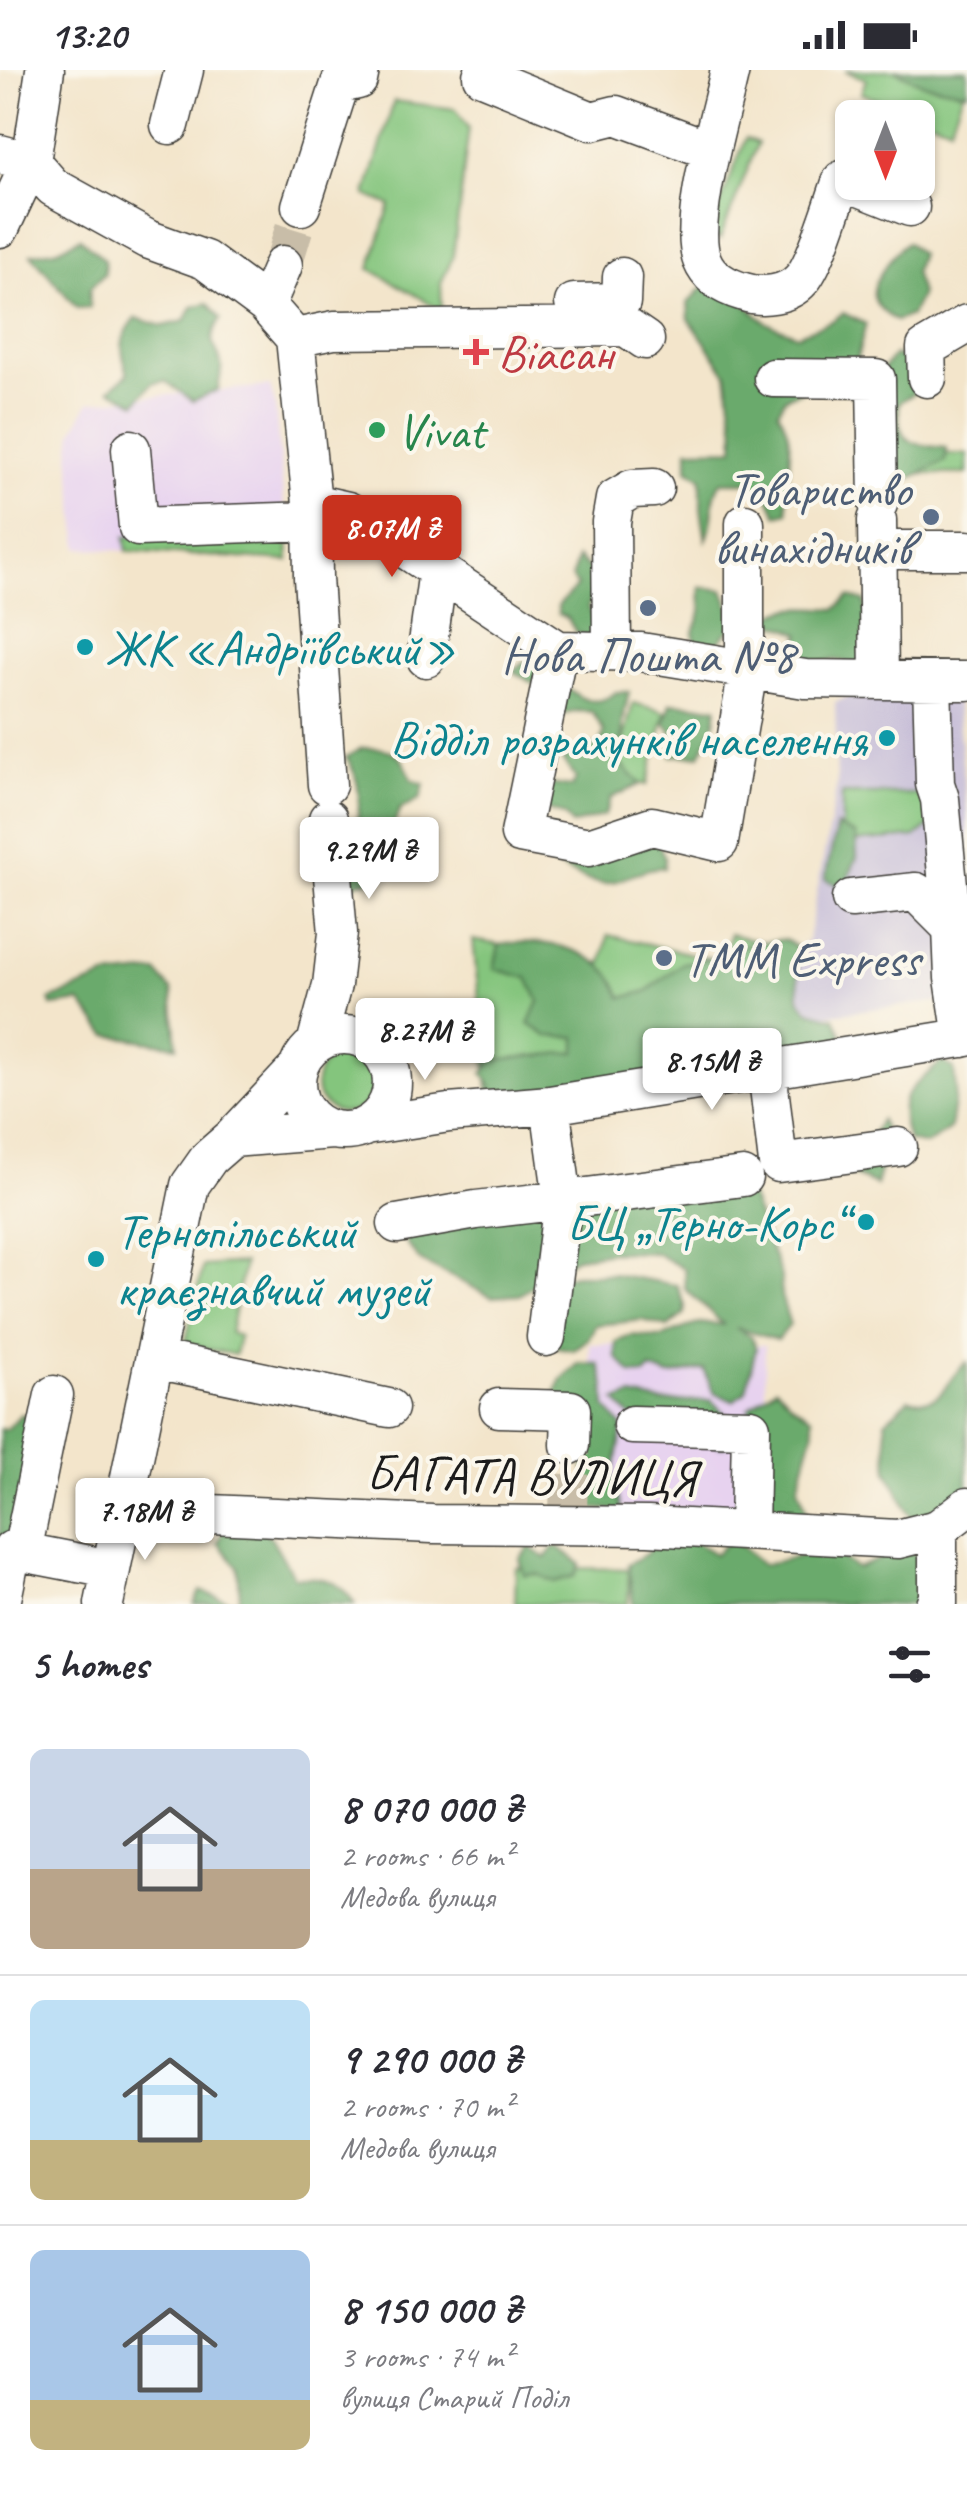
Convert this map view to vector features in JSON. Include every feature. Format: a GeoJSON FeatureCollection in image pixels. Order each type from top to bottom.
{"type":"FeatureCollection","features":[{"type":"Feature","properties":{"kind":"street"},"geometry":{"type":"LineString","coordinates":[[0,228],[16,158],[45,70]]}},
{"type":"Feature","properties":{"kind":"street"},"geometry":{"type":"LineString","coordinates":[[170,125],[184,70]]}},
{"type":"Feature","properties":{"kind":"street"},"geometry":{"type":"LineString","coordinates":[[301,206],[335,95],[340,84],[358,80],[360,70]]}},
{"type":"Feature","properties":{"kind":"street"},"geometry":{"type":"LineString","coordinates":[[730,70],[710,150],[700,220],[702,259],[717,281],[746,293],[764,295],[787,291],[804,279],[842,180],[910,206]]}},
{"type":"Feature","properties":{"kind":"street"},"geometry":{"type":"LineString","coordinates":[[482,76],[592,121],[616,115],[710,150]]}},
{"type":"Feature","properties":{"kind":"street"},"geometry":{"type":"LineString","coordinates":[[16,158],[53,187],[146,239],[205,260],[266,305],[294,338],[312,512],[338,933],[332,985],[307,1056],[298,1098],[317,1123],[349,1128],[378,1116],[392,1091],[392,1074],[332,985]]}},
{"type":"Feature","properties":{"kind":"street"},"geometry":{"type":"LineString","coordinates":[[266,305],[284,265]]}},
{"type":"Feature","properties":{"kind":"street"},"geometry":{"type":"LineString","coordinates":[[452,328],[474,304],[622,302],[622,277]]}},
{"type":"Feature","properties":{"kind":"street"},"geometry":{"type":"LineString","coordinates":[[927,378],[926,348],[967,324]]}},
{"type":"Feature","properties":{"kind":"street"},"geometry":{"type":"LineString","coordinates":[[294,338],[334,330],[626,326],[644,340]]}},
{"type":"Feature","properties":{"kind":"street"},"geometry":{"type":"LineString","coordinates":[[773,378],[876,379],[878,680]]}},
{"type":"Feature","properties":{"kind":"street"},"geometry":{"type":"LineString","coordinates":[[132,449],[138,527],[348,511],[558,650],[642,652],[805,679],[949,681],[935,784],[940,799],[954,978],[965,1037],[550,1105],[232,1138]]}},
{"type":"Feature","properties":{"kind":"street"},"geometry":{"type":"LineString","coordinates":[[612,651],[610,522],[616,499],[632,489],[654,488]]}},
{"type":"Feature","properties":{"kind":"street"},"geometry":{"type":"LineString","coordinates":[[558,650],[520,834],[589,848],[652,826],[719,842],[745,669],[745,523]]}},
{"type":"Feature","properties":{"kind":"street"},"geometry":{"type":"LineString","coordinates":[[878,524],[967,550]]}},
{"type":"Feature","properties":{"kind":"street"},"geometry":{"type":"LineString","coordinates":[[426,658],[438,570]]}},
{"type":"Feature","properties":{"kind":"street"},"geometry":{"type":"LineString","coordinates":[[851,899],[916,892],[952,928]]}},
{"type":"Feature","properties":{"kind":"street"},"geometry":{"type":"LineString","coordinates":[[11,1551],[107,1586],[190,1185],[209,1158],[307,1056],[345,1035],[361,1038],[449,1114]]}},
{"type":"Feature","properties":{"kind":"street"},"geometry":{"type":"LineString","coordinates":[[768,1070],[778,1163],[898,1147]]}},
{"type":"Feature","properties":{"kind":"street"},"geometry":{"type":"LineString","coordinates":[[546,1337],[563,1200],[550,1105]]}},
{"type":"Feature","properties":{"kind":"street"},"geometry":{"type":"LineString","coordinates":[[398,1224],[476,1210],[742,1177]]}},
{"type":"Feature","properties":{"kind":"street"},"geometry":{"type":"LineString","coordinates":[[155,1359],[390,1408]]}},
{"type":"Feature","properties":{"kind":"street"},"geometry":{"type":"LineString","coordinates":[[2,1604],[11,1551],[54,1395]]}},
{"type":"Feature","properties":{"kind":"street"},"geometry":{"type":"LineString","coordinates":[[499,1408],[571,1410],[570,1444]]}},
{"type":"Feature","properties":{"kind":"street"},"geometry":{"type":"LineString","coordinates":[[632,1425],[751,1428],[750,1530]]}},
{"type":"Feature","properties":{"kind":"street","name":"БАГАТА ВУЛИЦЯ"},"geometry":{"type":"LineString","coordinates":[[121,1510],[432,1524],[568,1519],[898,1539],[952,1518]]}},
{"type":"Feature","properties":{"kind":"street"},"geometry":{"type":"LineString","coordinates":[[935,1604],[952,1518]]}},
{"type":"Feature","properties":{"kind":"shaded area"},"geometry":{"type":"Polygon","coordinates":[[[270,386],[289,561],[79,548],[70,454],[73,432],[89,402],[270,386]]]}},
{"type":"Feature","properties":{"kind":"shaded area"},"geometry":{"type":"Polygon","coordinates":[[[956,695],[967,812],[967,998],[796,1018],[790,956],[808,940],[837,784],[835,703],[849,696],[956,695]]]}},
{"type":"Feature","properties":{"kind":"shaded area"},"geometry":{"type":"Polygon","coordinates":[[[590,1344],[765,1345],[765,1509],[589,1508],[590,1344]]]}},
{"type":"Feature","properties":{"kind":"green space"},"geometry":{"type":"Polygon","coordinates":[[[894,70],[967,70],[967,92],[923,84],[894,70]]]}},
{"type":"Feature","properties":{"kind":"green space"},"geometry":{"type":"Polygon","coordinates":[[[903,70],[963,93],[950,127],[935,121],[935,100],[879,100],[861,93],[866,79],[845,71],[903,70]]]}},
{"type":"Feature","properties":{"kind":"green space"},"geometry":{"type":"Polygon","coordinates":[[[394,101],[456,109],[469,128],[453,257],[441,283],[442,310],[370,269],[390,205],[366,195],[394,101]]]}},
{"type":"Feature","properties":{"kind":"green space"},"geometry":{"type":"Polygon","coordinates":[[[746,138],[758,143],[720,239],[708,234],[746,138]]]}},
{"type":"Feature","properties":{"kind":"green space"},"geometry":{"type":"Polygon","coordinates":[[[80,238],[104,259],[105,273],[90,288],[89,308],[77,308],[31,254],[58,249],[80,238]]]}},
{"type":"Feature","properties":{"kind":"green space"},"geometry":{"type":"Polygon","coordinates":[[[907,242],[920,254],[914,272],[921,294],[911,315],[896,321],[876,303],[874,290],[885,267],[907,242]]]}},
{"type":"Feature","properties":{"kind":"green space"},"geometry":{"type":"Polygon","coordinates":[[[705,285],[743,302],[767,323],[797,335],[843,313],[866,324],[854,370],[786,397],[778,411],[789,436],[788,512],[777,515],[769,498],[751,482],[721,482],[706,540],[701,478],[688,469],[688,449],[734,448],[735,431],[727,374],[689,319],[688,303],[705,285]]]}},
{"type":"Feature","properties":{"kind":"green space"},"geometry":{"type":"Polygon","coordinates":[[[208,303],[221,319],[212,339],[221,364],[218,390],[193,401],[165,381],[153,383],[136,403],[110,389],[128,374],[122,345],[136,318],[163,326],[185,321],[192,307],[208,303]]]}},
{"type":"Feature","properties":{"kind":"green space"},"geometry":{"type":"Polygon","coordinates":[[[894,355],[908,360],[922,388],[899,403],[904,435],[915,443],[947,448],[945,461],[909,479],[891,469],[882,370],[894,355]]]}},
{"type":"Feature","properties":{"kind":"green space"},"geometry":{"type":"Polygon","coordinates":[[[877,454],[967,454],[967,474],[877,474],[877,454]]]}},
{"type":"Feature","properties":{"kind":"green space"},"geometry":{"type":"Polygon","coordinates":[[[288,530],[289,561],[127,551],[125,537],[288,530]]]}},
{"type":"Feature","properties":{"kind":"green space"},"geometry":{"type":"Polygon","coordinates":[[[577,558],[591,570],[593,589],[588,608],[598,626],[599,643],[576,632],[567,618],[558,614],[558,606],[577,586],[572,579],[577,558]]]}},
{"type":"Feature","properties":{"kind":"green space"},"geometry":{"type":"Polygon","coordinates":[[[701,587],[723,590],[737,623],[712,648],[695,642],[694,637],[701,611],[701,587]]]}},
{"type":"Feature","properties":{"kind":"green space"},"geometry":{"type":"Polygon","coordinates":[[[849,597],[865,601],[870,667],[835,660],[789,668],[771,656],[800,639],[800,633],[767,621],[774,615],[799,608],[836,609],[849,597]]]}},
{"type":"Feature","properties":{"kind":"green space"},"geometry":{"type":"Polygon","coordinates":[[[538,661],[584,699],[594,701],[616,692],[629,692],[621,764],[641,784],[611,798],[605,815],[572,825],[564,815],[541,808],[534,782],[572,787],[576,778],[562,760],[580,749],[600,745],[604,731],[592,712],[576,711],[554,717],[540,688],[513,671],[524,662],[538,661]]]}},
{"type":"Feature","properties":{"kind":"green space"},"geometry":{"type":"Polygon","coordinates":[[[633,703],[666,712],[647,785],[614,777],[633,703]]]}},
{"type":"Feature","properties":{"kind":"green space"},"geometry":{"type":"Polygon","coordinates":[[[671,703],[717,707],[715,724],[700,755],[672,756],[673,734],[665,723],[671,703]]]}},
{"type":"Feature","properties":{"kind":"green space"},"geometry":{"type":"Polygon","coordinates":[[[362,748],[394,753],[404,762],[412,780],[424,784],[420,799],[400,809],[393,827],[380,833],[355,833],[359,794],[346,757],[362,748]]]}},
{"type":"Feature","properties":{"kind":"green space"},"geometry":{"type":"Polygon","coordinates":[[[842,794],[931,794],[930,826],[915,837],[842,843],[842,794]]]}},
{"type":"Feature","properties":{"kind":"green space"},"geometry":{"type":"Polygon","coordinates":[[[837,826],[856,835],[857,857],[844,888],[825,879],[837,826]]]}},
{"type":"Feature","properties":{"kind":"green space"},"geometry":{"type":"Polygon","coordinates":[[[654,834],[665,858],[664,868],[609,883],[588,880],[555,865],[551,854],[654,834]]]}},
{"type":"Feature","properties":{"kind":"green space"},"geometry":{"type":"Polygon","coordinates":[[[340,836],[365,836],[388,847],[397,840],[404,865],[385,864],[379,879],[358,882],[348,891],[340,836]]]}},
{"type":"Feature","properties":{"kind":"green space"},"geometry":{"type":"Polygon","coordinates":[[[730,934],[768,943],[782,1055],[489,1097],[473,940],[602,963],[608,935],[723,961],[730,934]]]}},
{"type":"Feature","properties":{"kind":"green space"},"geometry":{"type":"Polygon","coordinates":[[[785,939],[797,948],[799,998],[809,1011],[835,1018],[843,1036],[816,1053],[509,1112],[483,1074],[492,1060],[576,1052],[576,1037],[547,1036],[529,1024],[539,1001],[528,978],[494,969],[499,945],[559,946],[588,957],[613,978],[622,998],[647,991],[683,963],[728,956],[742,945],[785,939]]]}},
{"type":"Feature","properties":{"kind":"green space"},"geometry":{"type":"Polygon","coordinates":[[[157,972],[172,991],[177,1046],[107,1035],[80,1002],[52,1006],[50,1000],[106,977],[157,972]]]}},
{"type":"Feature","properties":{"kind":"green space"},"geometry":{"type":"Polygon","coordinates":[[[345,1055],[366,1063],[374,1084],[366,1105],[345,1113],[324,1105],[316,1084],[324,1063],[345,1055]]]}},
{"type":"Feature","properties":{"kind":"green space"},"geometry":{"type":"Polygon","coordinates":[[[942,1061],[954,1069],[956,1090],[950,1129],[926,1145],[908,1141],[903,1103],[913,1087],[942,1061]]]}},
{"type":"Feature","properties":{"kind":"green space"},"geometry":{"type":"Polygon","coordinates":[[[880,1120],[889,1141],[876,1185],[853,1175],[799,1176],[866,1145],[880,1120]]]}},
{"type":"Feature","properties":{"kind":"green space"},"geometry":{"type":"Polygon","coordinates":[[[744,1179],[781,1276],[781,1295],[790,1325],[777,1340],[736,1328],[751,1337],[756,1348],[746,1391],[733,1401],[713,1392],[704,1369],[669,1376],[651,1369],[645,1375],[632,1374],[616,1357],[616,1342],[627,1336],[662,1337],[695,1325],[724,1325],[685,1289],[684,1269],[655,1253],[613,1252],[577,1257],[519,1295],[492,1297],[420,1261],[395,1218],[406,1203],[744,1179]]]}},
{"type":"Feature","properties":{"kind":"green space"},"geometry":{"type":"Polygon","coordinates":[[[244,1263],[230,1333],[239,1336],[235,1355],[185,1344],[203,1266],[244,1263]]]}},
{"type":"Feature","properties":{"kind":"green space"},"geometry":{"type":"Polygon","coordinates":[[[574,1274],[613,1274],[677,1285],[684,1314],[668,1327],[643,1320],[596,1325],[588,1339],[574,1350],[556,1347],[553,1279],[574,1274]]]}},
{"type":"Feature","properties":{"kind":"green space"},"geometry":{"type":"Polygon","coordinates":[[[967,1362],[967,1520],[924,1542],[888,1472],[885,1421],[909,1399],[931,1400],[938,1396],[967,1362]]]}},
{"type":"Feature","properties":{"kind":"green space"},"geometry":{"type":"Polygon","coordinates":[[[579,1363],[599,1364],[606,1407],[623,1428],[613,1478],[622,1511],[581,1507],[593,1490],[584,1469],[585,1438],[555,1393],[562,1379],[579,1363]]]}},
{"type":"Feature","properties":{"kind":"green space"},"geometry":{"type":"Polygon","coordinates":[[[776,1387],[812,1417],[814,1430],[798,1487],[808,1514],[794,1537],[754,1519],[759,1434],[749,1408],[776,1387]]]}},
{"type":"Feature","properties":{"kind":"green space"},"geometry":{"type":"Polygon","coordinates":[[[632,1396],[662,1402],[711,1400],[725,1414],[733,1441],[721,1447],[700,1436],[631,1417],[616,1401],[632,1396]]]}},
{"type":"Feature","properties":{"kind":"green space"},"geometry":{"type":"Polygon","coordinates":[[[21,1414],[37,1418],[0,1604],[0,1429],[7,1429],[21,1414]]]}},
{"type":"Feature","properties":{"kind":"green space"},"geometry":{"type":"Polygon","coordinates":[[[247,1519],[271,1537],[294,1577],[329,1581],[343,1589],[355,1604],[194,1604],[200,1591],[231,1602],[240,1599],[238,1567],[218,1543],[228,1520],[247,1519]]]}},
{"type":"Feature","properties":{"kind":"green space"},"geometry":{"type":"Polygon","coordinates":[[[664,1532],[686,1537],[715,1554],[729,1541],[743,1547],[762,1565],[814,1553],[836,1555],[857,1568],[904,1549],[931,1562],[940,1604],[633,1604],[628,1564],[646,1554],[664,1532]]]}},
{"type":"Feature","properties":{"kind":"green space"},"geometry":{"type":"Polygon","coordinates":[[[529,1547],[546,1558],[553,1547],[559,1547],[580,1564],[575,1576],[554,1582],[537,1574],[524,1575],[520,1559],[529,1547]]]}},
{"type":"Feature","properties":{"kind":"green space"},"geometry":{"type":"Polygon","coordinates":[[[516,1567],[629,1569],[628,1604],[515,1604],[516,1567]]]}},
{"type":"Feature","properties":{"kind":"tunnel"},"geometry":{"type":"LineString","coordinates":[[283,265],[301,206]]}},
{"type":"Feature","properties":{"kind":"tunnel"},"geometry":{"type":"LineString","coordinates":[[568,1512],[570,1445]]}},
{"type":"Feature","properties":{"kind":"place","name":"Віасан"},"geometry":{"type":"Point","coordinates":[476,352]}},
{"type":"Feature","properties":{"kind":"place","name":"Vivat"},"geometry":{"type":"Point","coordinates":[377,430]}},
{"type":"Feature","properties":{"kind":"place","name":"Товариство винахідників"},"geometry":{"type":"Point","coordinates":[931,517]}},
{"type":"Feature","properties":{"kind":"place","name":"Нова Пошта №8"},"geometry":{"type":"Point","coordinates":[648,608]}},
{"type":"Feature","properties":{"kind":"place","name":"ЖК «Андріївський»"},"geometry":{"type":"Point","coordinates":[85,647]}},
{"type":"Feature","properties":{"kind":"place","name":"Відділ розрахунків населення"},"geometry":{"type":"Point","coordinates":[887,738]}},
{"type":"Feature","properties":{"kind":"place","name":"TMM Express"},"geometry":{"type":"Point","coordinates":[664,958]}},
{"type":"Feature","properties":{"kind":"place","name":"БЦ „Терно-Корс“"},"geometry":{"type":"Point","coordinates":[866,1222]}},
{"type":"Feature","properties":{"kind":"place","name":"Тернопільський краєзнавчий музей"},"geometry":{"type":"Point","coordinates":[96,1259]}}]}
